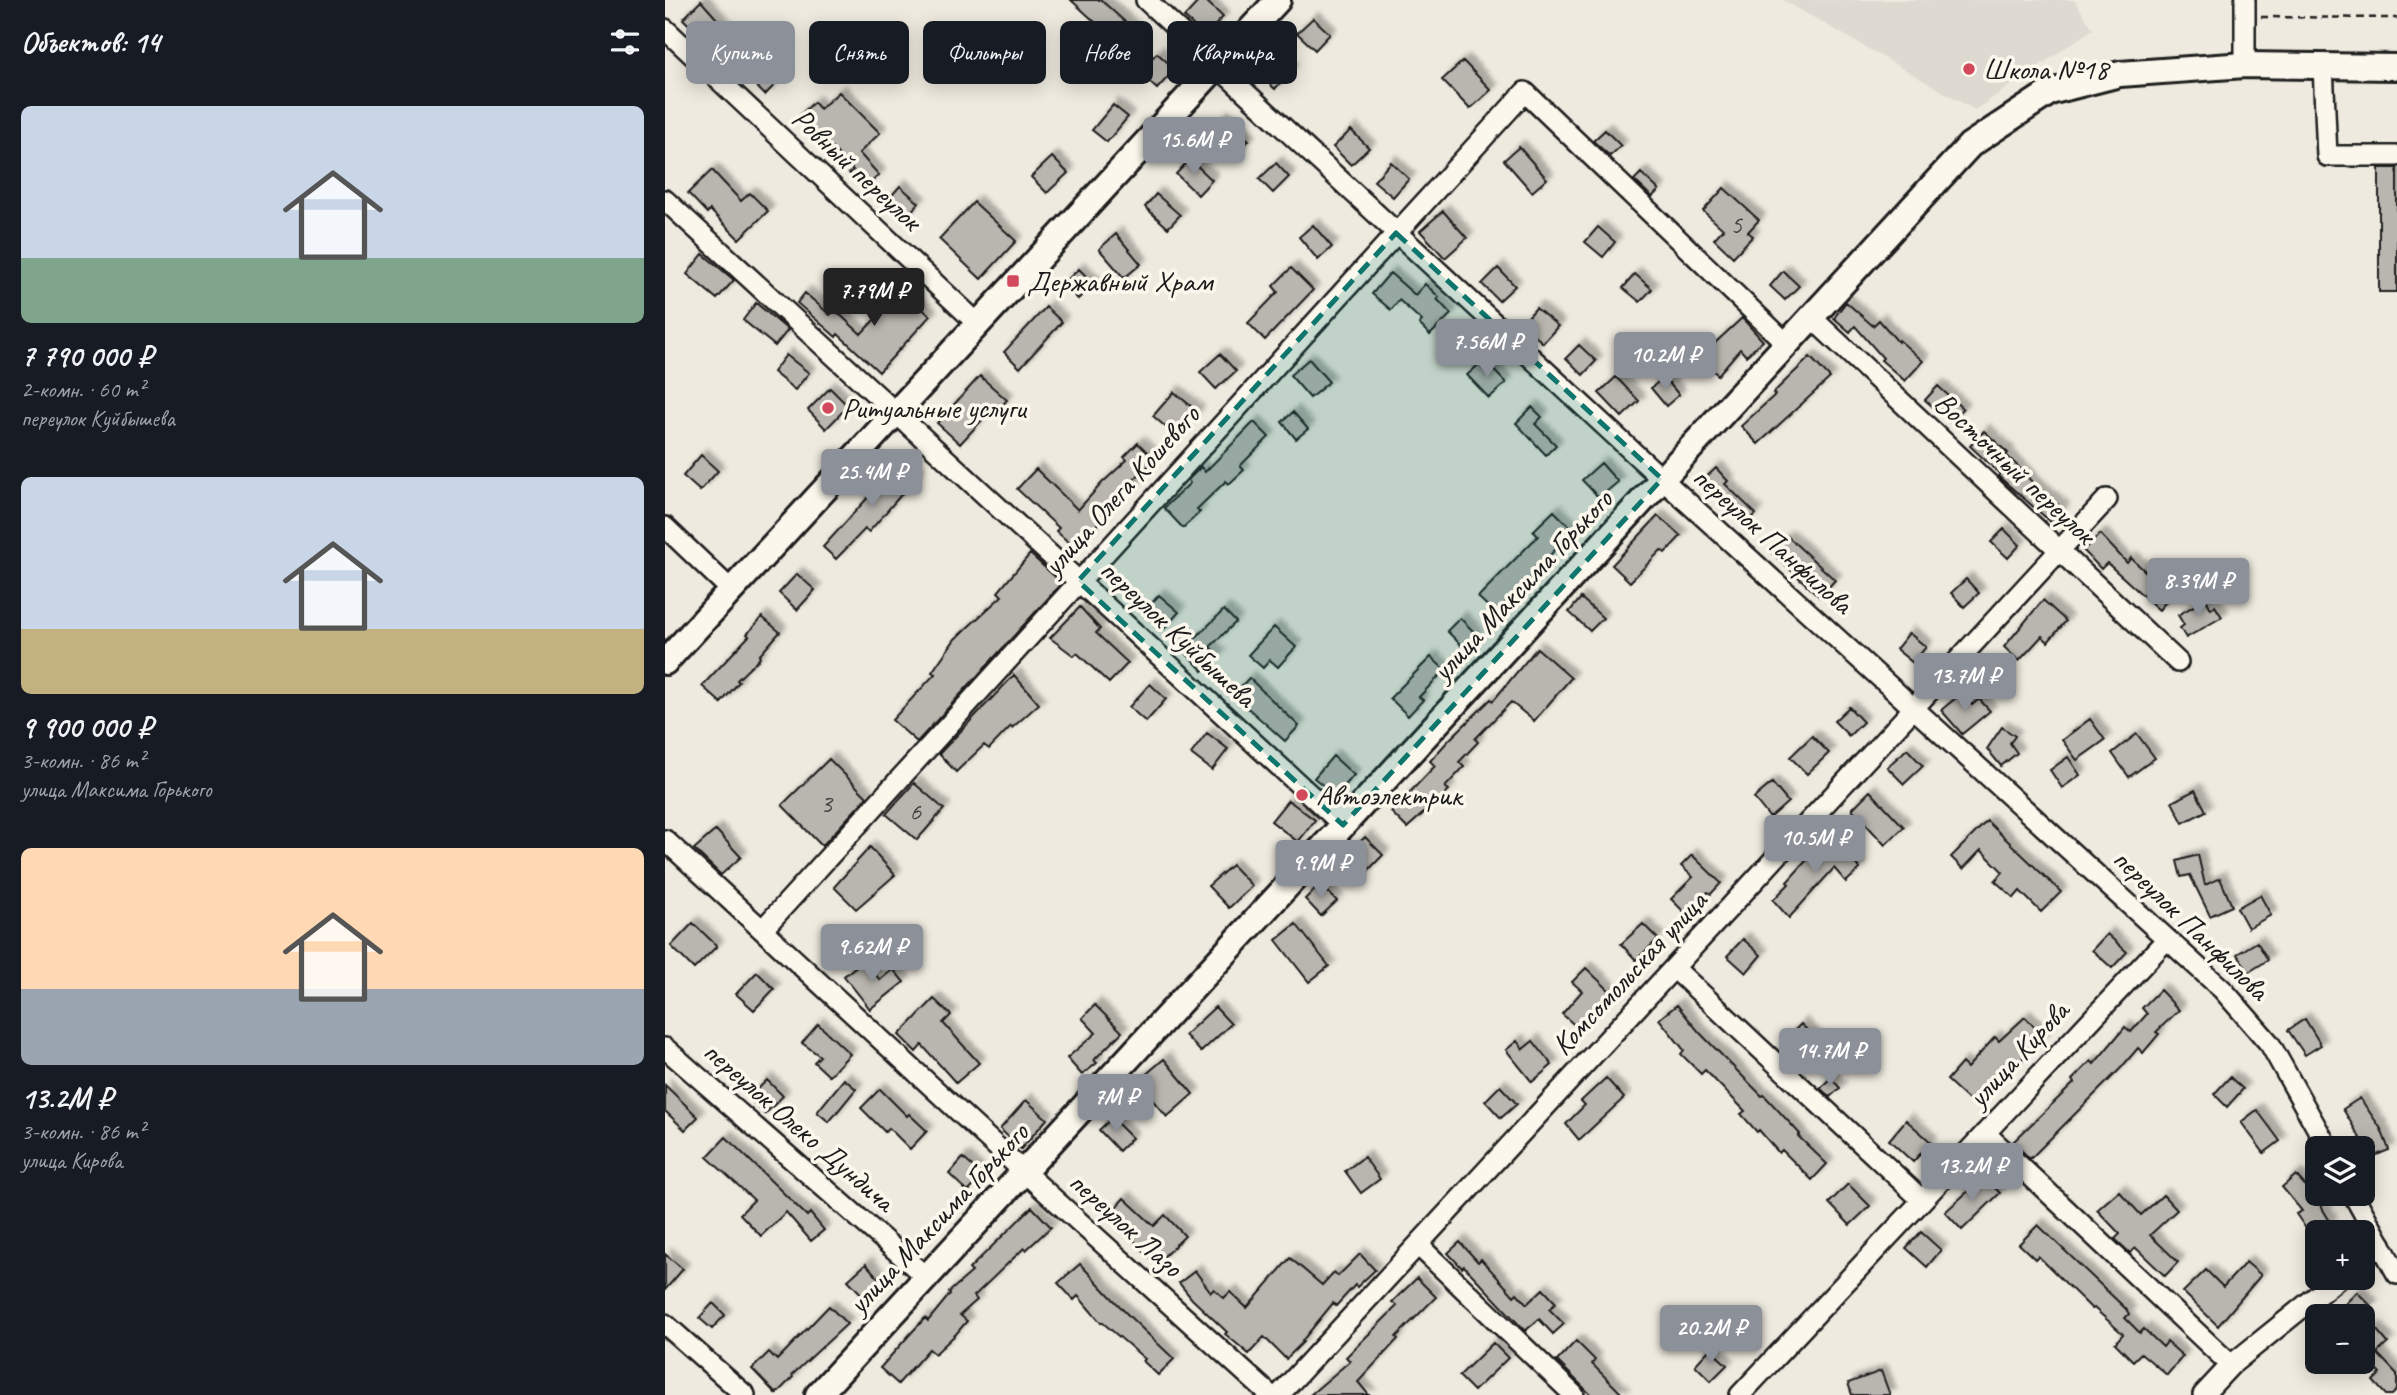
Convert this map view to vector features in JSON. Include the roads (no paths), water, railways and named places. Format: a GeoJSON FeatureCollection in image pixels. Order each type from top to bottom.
{"type":"FeatureCollection","features":[{"type":"Feature","properties":{"kind":"main road"},"geometry":{"type":"LineString","coordinates":[[1259,21],[1278,0]]}},
{"type":"Feature","properties":{"kind":"main road","name":"улица Максима Горького"},"geometry":{"type":"LineString","coordinates":[[818,1395],[1970,145],[2050,92],[2120,74],[2245,65],[2397,67]]}},
{"type":"Feature","properties":{"kind":"main road"},"geometry":{"type":"LineString","coordinates":[[665,662],[1200,84]]}},
{"type":"Feature","properties":{"kind":"street","name":"переулок Панфилова"},"geometry":{"type":"LineString","coordinates":[[1146,0],[1169,21]]}},
{"type":"Feature","properties":{"kind":"street"},"geometry":{"type":"LineString","coordinates":[[2245,65],[2251,4]]}},
{"type":"Feature","properties":{"kind":"street","name":"Ровный переулок"},"geometry":{"type":"LineString","coordinates":[[665,29],[978,324]]}},
{"type":"Feature","properties":{"kind":"street"},"geometry":{"type":"LineString","coordinates":[[2323,66],[2327,156],[2397,156]]}},
{"type":"Feature","properties":{"kind":"street","name":"переулок Панфилова"},"geometry":{"type":"LineString","coordinates":[[1236,84],[1662,479],[2223,990],[2270,1044],[2321,1136]]}},
{"type":"Feature","properties":{"kind":"street","name":"улица Олега Кошевого"},"geometry":{"type":"LineString","coordinates":[[763,929],[1525,92],[1787,344]]}},
{"type":"Feature","properties":{"kind":"street","name":"переулок Куйбышева"},"geometry":{"type":"LineString","coordinates":[[665,200],[1343,825]]}},
{"type":"Feature","properties":{"kind":"street","name":"Восточный переулок"},"geometry":{"type":"LineString","coordinates":[[1811,317],[2178,662]]}},
{"type":"Feature","properties":{"kind":"street","name":"Комсомольская улица"},"geometry":{"type":"LineString","coordinates":[[1279,1395],[2107,499]]}},
{"type":"Feature","properties":{"kind":"street"},"geometry":{"type":"LineString","coordinates":[[665,527],[731,590]]}},
{"type":"Feature","properties":{"kind":"street","name":"переулок Лазо"},"geometry":{"type":"LineString","coordinates":[[665,840],[1270,1395]]}},
{"type":"Feature","properties":{"kind":"street","name":"улица Кирова"},"geometry":{"type":"LineString","coordinates":[[1740,1395],[2167,939]]}},
{"type":"Feature","properties":{"kind":"street"},"geometry":{"type":"LineString","coordinates":[[1674,968],[1922,1200]]}},
{"type":"Feature","properties":{"kind":"street","name":"переулок Олеко Дундича"},"geometry":{"type":"LineString","coordinates":[[665,1048],[926,1277]]}},
{"type":"Feature","properties":{"kind":"street"},"geometry":{"type":"LineString","coordinates":[[1985,1133],[2231,1365]]}},
{"type":"Feature","properties":{"kind":"street"},"geometry":{"type":"LineString","coordinates":[[2360,1206],[2397,1274]]}},
{"type":"Feature","properties":{"kind":"street"},"geometry":{"type":"LineString","coordinates":[[2375,1249],[2381,1244]]}},
{"type":"Feature","properties":{"kind":"street"},"geometry":{"type":"LineString","coordinates":[[1418,1245],[1574,1395]]}},
{"type":"Feature","properties":{"kind":"street"},"geometry":{"type":"LineString","coordinates":[[2203,1395],[2231,1365],[2324,1290]]}},
{"type":"Feature","properties":{"kind":"street"},"geometry":{"type":"LineString","coordinates":[[665,1324],[745,1395]]}},
{"type":"Feature","properties":{"kind":"place","name":"Школа №18"},"geometry":{"type":"Point","coordinates":[1969,69]}},
{"type":"Feature","properties":{"kind":"place","name":"Державный Храм"},"geometry":{"type":"Point","coordinates":[1013,281]}},
{"type":"Feature","properties":{"kind":"place","name":"Ритуальные услуги"},"geometry":{"type":"Point","coordinates":[828,408]}},
{"type":"Feature","properties":{"kind":"place","name":"Автоэлектрик"},"geometry":{"type":"Point","coordinates":[1302,795]}}]}
